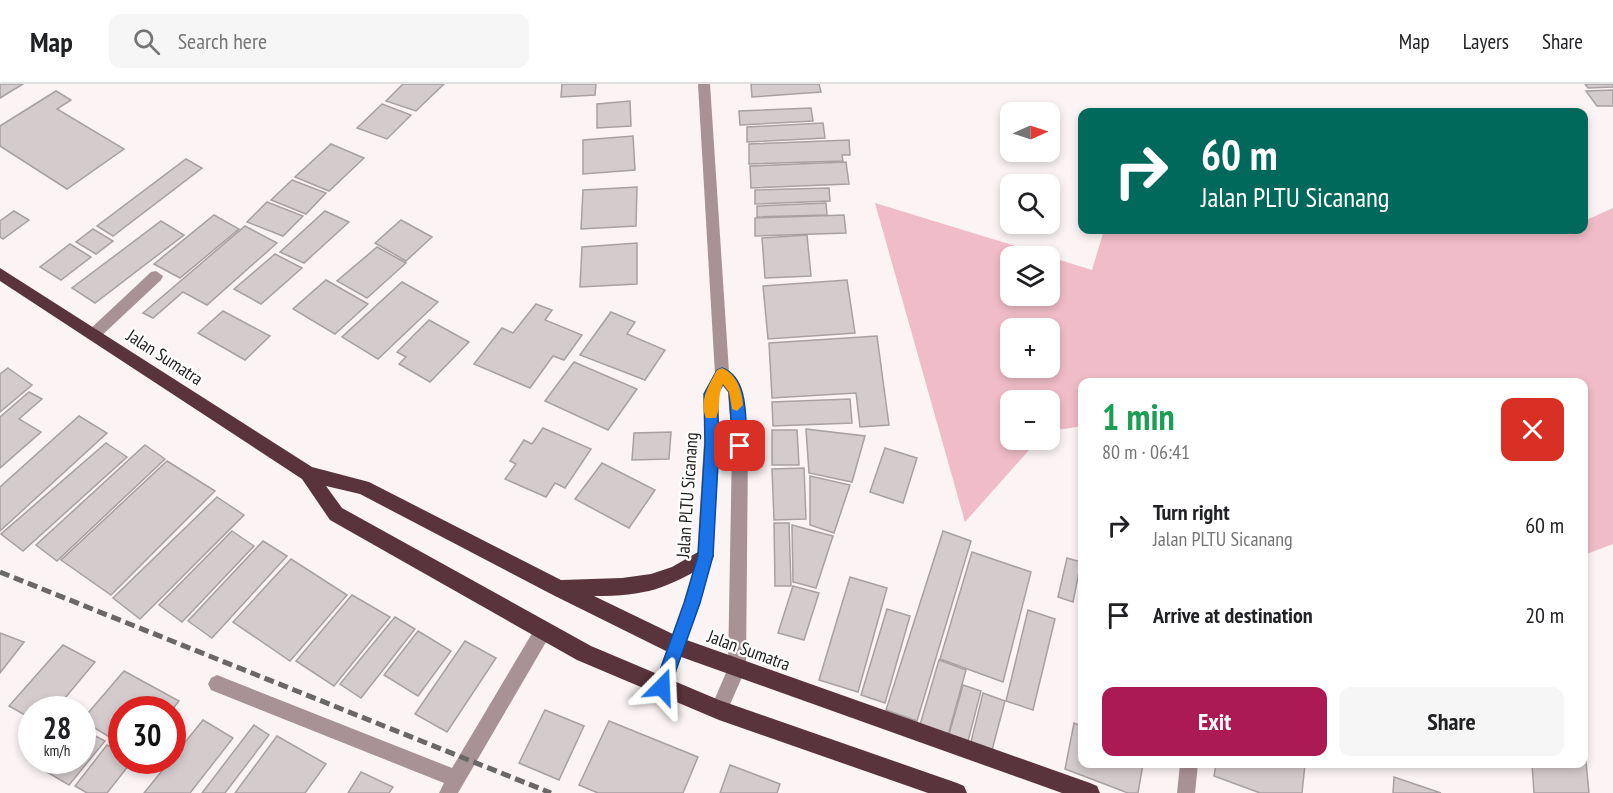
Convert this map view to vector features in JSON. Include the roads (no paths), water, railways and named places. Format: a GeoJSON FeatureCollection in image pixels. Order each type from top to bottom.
{"type":"FeatureCollection","features":[{"type":"Feature","properties":{"kind":"highway","name":"Jalan Sumatra"},"geometry":{"type":"LineString","coordinates":[[0,274],[308,474],[363,487],[559,589],[677,646],[1090,793]]}},
{"type":"Feature","properties":{"kind":"highway","name":"Jalan Sumatra"},"geometry":{"type":"LineString","coordinates":[[308,474],[336,514],[584,653],[719,710],[957,793]]}},
{"type":"Feature","properties":{"kind":"highway"},"geometry":{"type":"LineString","coordinates":[[559,589],[636,586],[677,573],[705,556]]}},
{"type":"Feature","properties":{"kind":"street","name":"Jalan PLTU Sicanang"},"geometry":{"type":"LineString","coordinates":[[662,687],[705,556],[712,443],[711,394],[722,374],[704,84]]}},
{"type":"Feature","properties":{"kind":"street"},"geometry":{"type":"LineString","coordinates":[[93,335],[156,276]]}},
{"type":"Feature","properties":{"kind":"street","name":"Jalan PLTU Sicanang"},"geometry":{"type":"LineString","coordinates":[[719,710],[737,668],[740,446],[735,390],[722,374]]}},
{"type":"Feature","properties":{"kind":"street"},"geometry":{"type":"LineString","coordinates":[[217,684],[453,786],[543,631]]}},
{"type":"Feature","properties":{"kind":"street"},"geometry":{"type":"LineString","coordinates":[[1186,793],[1189,768]]}},
{"type":"Feature","properties":{"kind":"railway"},"geometry":{"type":"LineString","coordinates":[[0,572],[551,793]]}}]}
